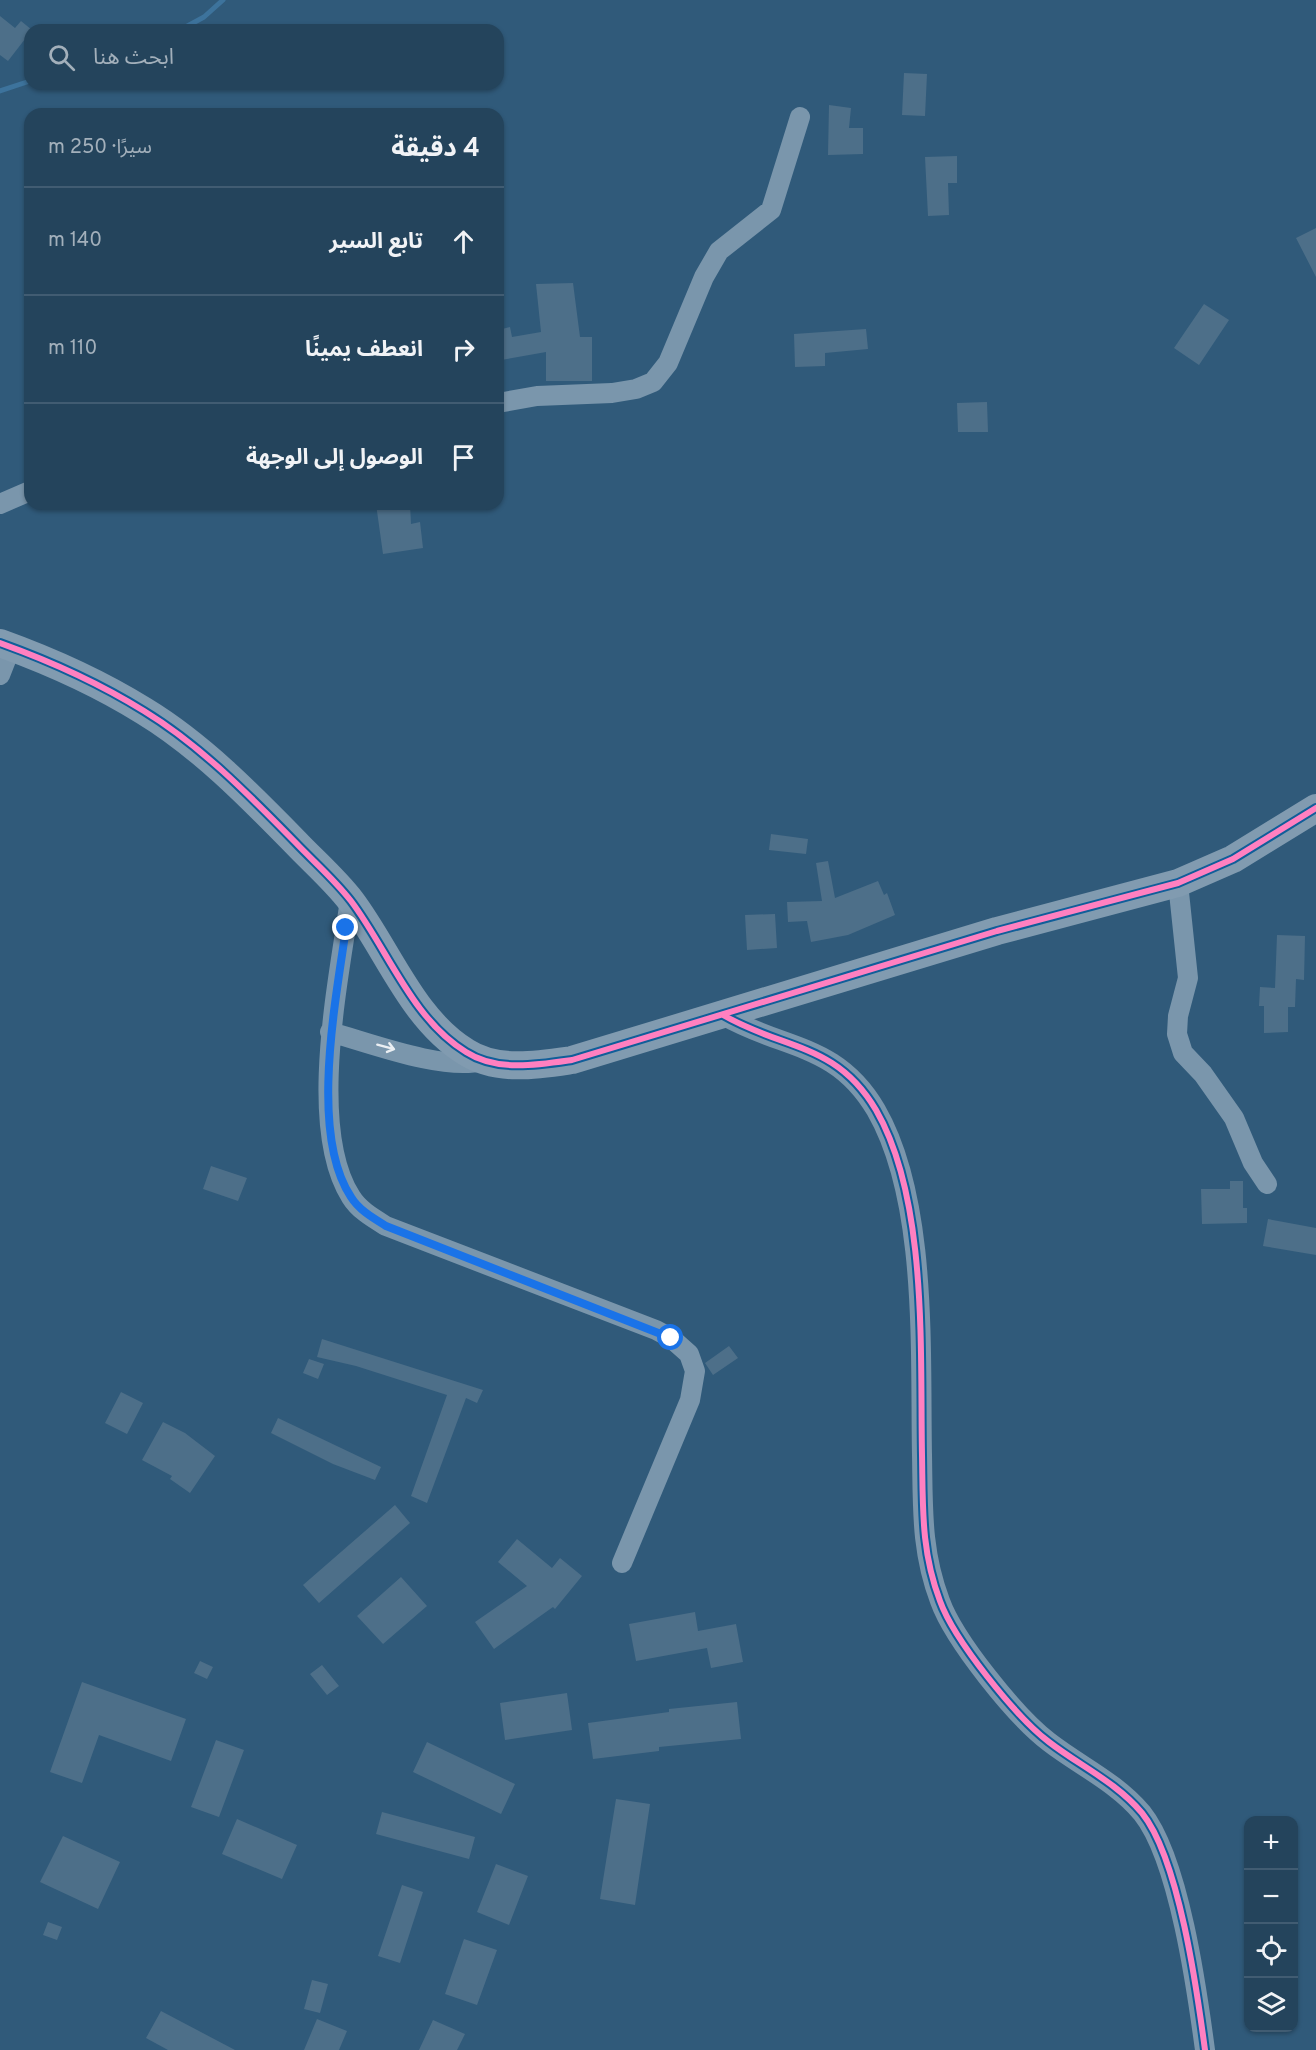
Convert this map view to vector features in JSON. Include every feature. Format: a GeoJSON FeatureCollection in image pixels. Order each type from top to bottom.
{"type":"FeatureCollection","features":[{"type":"Feature","properties":{"kind":"street"},"geometry":{"type":"LineString","coordinates":[[504,402],[537,396],[620,392],[653,382],[668,363],[719,251],[771,210],[800,117]]}},
{"type":"Feature","properties":{"kind":"street"},"geometry":{"type":"LineString","coordinates":[[0,504],[24,494]]}},
{"type":"Feature","properties":{"kind":"street"},"geometry":{"type":"LineString","coordinates":[[0,675],[5,645],[85,678],[145,712],[208,759],[261,807],[350,900],[418,1004],[442,1034],[465,1052],[482,1061]]}},
{"type":"Feature","properties":{"kind":"street"},"geometry":{"type":"LineString","coordinates":[[330,1032],[446,1063],[468,1064],[482,1061],[535,1066],[572,1060],[997,931],[1178,883],[1233,860],[1316,808]]}},
{"type":"Feature","properties":{"kind":"street"},"geometry":{"type":"LineString","coordinates":[[1178,883],[1188,978],[1178,1016],[1177,1034],[1183,1053],[1203,1074],[1234,1118],[1253,1163],[1267,1185]]}},
{"type":"Feature","properties":{"kind":"street"},"geometry":{"type":"LineString","coordinates":[[350,900],[330,1032],[331,1118],[336,1166],[351,1198],[365,1212],[386,1226],[656,1330],[671,1338],[688,1354],[695,1371],[690,1400],[622,1563]]}},
{"type":"Feature","properties":{"kind":"street"},"geometry":{"type":"LineString","coordinates":[[723,1015],[753,1031],[790,1042],[829,1059],[856,1080],[876,1111],[891,1142],[909,1204],[915,1258],[921,1355],[922,1531],[927,1562],[941,1605],[966,1647],[1018,1715],[1049,1742],[1118,1789],[1141,1813],[1154,1832],[1184,1924],[1205,2050]]}},
{"type":"Feature","properties":{"kind":"building"},"geometry":{"type":"Polygon","coordinates":[[[0,16],[15,28],[21,21],[25,24],[24,40],[8,61],[0,55],[0,16]]]}},
{"type":"Feature","properties":{"kind":"building"},"geometry":{"type":"Polygon","coordinates":[[[904,73],[927,74],[925,116],[902,115],[904,73]]]}},
{"type":"Feature","properties":{"kind":"building"},"geometry":{"type":"Polygon","coordinates":[[[829,105],[851,108],[849,128],[863,128],[863,154],[828,155],[829,105]]]}},
{"type":"Feature","properties":{"kind":"building"},"geometry":{"type":"Polygon","coordinates":[[[957,156],[957,183],[948,183],[949,215],[928,216],[925,157],[957,156]]]}},
{"type":"Feature","properties":{"kind":"building"},"geometry":{"type":"Polygon","coordinates":[[[1316,228],[1316,277],[1296,238],[1316,228]]]}},
{"type":"Feature","properties":{"kind":"building"},"geometry":{"type":"Polygon","coordinates":[[[573,283],[580,337],[592,337],[592,381],[546,381],[546,352],[504,359],[504,328],[510,327],[512,337],[541,332],[536,284],[573,283]]]}},
{"type":"Feature","properties":{"kind":"building"},"geometry":{"type":"Polygon","coordinates":[[[1204,304],[1229,320],[1199,365],[1174,348],[1204,304]]]}},
{"type":"Feature","properties":{"kind":"building"},"geometry":{"type":"Polygon","coordinates":[[[866,329],[868,349],[825,353],[825,366],[795,367],[794,334],[866,329]]]}},
{"type":"Feature","properties":{"kind":"building"},"geometry":{"type":"Polygon","coordinates":[[[987,402],[988,432],[958,432],[957,403],[987,402]]]}},
{"type":"Feature","properties":{"kind":"building"},"geometry":{"type":"Polygon","coordinates":[[[377,510],[410,510],[411,524],[420,522],[423,548],[383,554],[377,510]]]}},
{"type":"Feature","properties":{"kind":"building"},"geometry":{"type":"Polygon","coordinates":[[[771,834],[808,839],[806,854],[769,850],[771,834]]]}},
{"type":"Feature","properties":{"kind":"building"},"geometry":{"type":"Polygon","coordinates":[[[828,861],[835,898],[878,881],[884,895],[887,893],[895,915],[848,935],[811,942],[807,921],[788,922],[787,902],[822,901],[816,863],[828,861]]]}},
{"type":"Feature","properties":{"kind":"building"},"geometry":{"type":"Polygon","coordinates":[[[775,914],[777,948],[747,950],[745,915],[775,914]]]}},
{"type":"Feature","properties":{"kind":"building"},"geometry":{"type":"Polygon","coordinates":[[[1277,935],[1305,936],[1304,980],[1296,979],[1295,1007],[1288,1007],[1288,1032],[1264,1033],[1264,1006],[1259,1006],[1260,987],[1275,988],[1277,935]]]}},
{"type":"Feature","properties":{"kind":"building"},"geometry":{"type":"Polygon","coordinates":[[[211,1166],[247,1178],[238,1201],[203,1189],[211,1166]]]}},
{"type":"Feature","properties":{"kind":"building"},"geometry":{"type":"Polygon","coordinates":[[[1230,1181],[1243,1181],[1243,1208],[1247,1208],[1247,1223],[1202,1224],[1201,1189],[1230,1189],[1230,1181]]]}},
{"type":"Feature","properties":{"kind":"building"},"geometry":{"type":"Polygon","coordinates":[[[1268,1219],[1316,1228],[1316,1255],[1263,1246],[1268,1219]]]}},
{"type":"Feature","properties":{"kind":"building"},"geometry":{"type":"Polygon","coordinates":[[[322,1339],[483,1390],[477,1403],[466,1398],[427,1503],[411,1496],[447,1395],[356,1366],[317,1357],[322,1339]]]}},
{"type":"Feature","properties":{"kind":"building"},"geometry":{"type":"Polygon","coordinates":[[[729,1346],[738,1358],[713,1375],[705,1363],[729,1346]]]}},
{"type":"Feature","properties":{"kind":"building"},"geometry":{"type":"Polygon","coordinates":[[[309,1359],[324,1364],[318,1379],[303,1373],[309,1359]]]}},
{"type":"Feature","properties":{"kind":"building"},"geometry":{"type":"Polygon","coordinates":[[[121,1392],[143,1403],[127,1434],[105,1423],[121,1392]]]}},
{"type":"Feature","properties":{"kind":"building"},"geometry":{"type":"Polygon","coordinates":[[[278,1418],[381,1467],[375,1480],[333,1464],[271,1433],[278,1418]]]}},
{"type":"Feature","properties":{"kind":"building"},"geometry":{"type":"Polygon","coordinates":[[[163,1422],[185,1433],[215,1456],[190,1493],[170,1479],[172,1476],[142,1460],[163,1422]]]}},
{"type":"Feature","properties":{"kind":"building"},"geometry":{"type":"Polygon","coordinates":[[[395,1505],[410,1523],[319,1603],[303,1585],[395,1505]]]}},
{"type":"Feature","properties":{"kind":"building"},"geometry":{"type":"Polygon","coordinates":[[[517,1539],[552,1568],[560,1558],[582,1576],[555,1609],[553,1607],[494,1649],[475,1622],[527,1586],[498,1562],[517,1539]]]}},
{"type":"Feature","properties":{"kind":"building"},"geometry":{"type":"Polygon","coordinates":[[[401,1577],[427,1606],[383,1644],[357,1616],[401,1577]]]}},
{"type":"Feature","properties":{"kind":"building"},"geometry":{"type":"Polygon","coordinates":[[[695,1612],[698,1631],[736,1624],[743,1662],[711,1668],[707,1648],[636,1661],[629,1624],[695,1612]]]}},
{"type":"Feature","properties":{"kind":"building"},"geometry":{"type":"Polygon","coordinates":[[[200,1661],[213,1667],[207,1679],[194,1673],[200,1661]]]}},
{"type":"Feature","properties":{"kind":"building"},"geometry":{"type":"Polygon","coordinates":[[[322,1665],[339,1686],[327,1695],[310,1674],[322,1665]]]}},
{"type":"Feature","properties":{"kind":"building"},"geometry":{"type":"Polygon","coordinates":[[[82,1682],[186,1719],[171,1761],[99,1735],[82,1783],[50,1772],[82,1682]]]}},
{"type":"Feature","properties":{"kind":"building"},"geometry":{"type":"Polygon","coordinates":[[[567,1693],[572,1730],[505,1740],[500,1703],[567,1693]]]}},
{"type":"Feature","properties":{"kind":"building"},"geometry":{"type":"Polygon","coordinates":[[[737,1702],[741,1739],[659,1747],[659,1751],[593,1759],[588,1723],[669,1712],[669,1709],[737,1702]]]}},
{"type":"Feature","properties":{"kind":"building"},"geometry":{"type":"Polygon","coordinates":[[[216,1740],[244,1750],[219,1817],[191,1807],[216,1740]]]}},
{"type":"Feature","properties":{"kind":"building"},"geometry":{"type":"Polygon","coordinates":[[[427,1742],[515,1784],[501,1814],[413,1772],[427,1742]]]}},
{"type":"Feature","properties":{"kind":"building"},"geometry":{"type":"Polygon","coordinates":[[[616,1799],[650,1804],[635,1905],[600,1899],[616,1799]]]}},
{"type":"Feature","properties":{"kind":"building"},"geometry":{"type":"Polygon","coordinates":[[[382,1812],[475,1837],[469,1859],[376,1834],[382,1812]]]}},
{"type":"Feature","properties":{"kind":"building"},"geometry":{"type":"Polygon","coordinates":[[[237,1819],[297,1845],[282,1879],[222,1854],[237,1819]]]}},
{"type":"Feature","properties":{"kind":"building"},"geometry":{"type":"Polygon","coordinates":[[[63,1836],[120,1862],[98,1909],[40,1882],[63,1836]]]}},
{"type":"Feature","properties":{"kind":"building"},"geometry":{"type":"Polygon","coordinates":[[[496,1864],[528,1876],[509,1925],[477,1912],[496,1864]]]}},
{"type":"Feature","properties":{"kind":"building"},"geometry":{"type":"Polygon","coordinates":[[[402,1885],[423,1892],[400,1963],[378,1956],[402,1885]]]}},
{"type":"Feature","properties":{"kind":"building"},"geometry":{"type":"Polygon","coordinates":[[[48,1922],[62,1927],[57,1940],[43,1935],[48,1922]]]}},
{"type":"Feature","properties":{"kind":"building"},"geometry":{"type":"Polygon","coordinates":[[[464,1939],[497,1950],[477,2005],[445,1994],[464,1939]]]}},
{"type":"Feature","properties":{"kind":"building"},"geometry":{"type":"Polygon","coordinates":[[[312,1980],[328,1984],[320,2013],[304,2009],[312,1980]]]}},
{"type":"Feature","properties":{"kind":"building"},"geometry":{"type":"Polygon","coordinates":[[[161,2011],[235,2050],[168,2050],[146,2038],[161,2011]]]}},
{"type":"Feature","properties":{"kind":"building"},"geometry":{"type":"Polygon","coordinates":[[[317,2019],[347,2031],[339,2050],[304,2050],[317,2019]]]}},
{"type":"Feature","properties":{"kind":"building"},"geometry":{"type":"Polygon","coordinates":[[[433,2020],[465,2034],[457,2050],[419,2050],[433,2020]]]}},
{"type":"Feature","properties":{"kind":"waterway"},"geometry":{"type":"LineString","coordinates":[[191,24],[204,17],[223,0]]}},
{"type":"Feature","properties":{"kind":"waterway"},"geometry":{"type":"LineString","coordinates":[[0,91],[24,83]]}},
{"type":"Feature","properties":{"kind":"cycle path"},"geometry":{"type":"LineString","coordinates":[[0,643],[56,665],[110,691],[165,724],[185,739],[260,806],[345,893],[430,1021],[466,1052],[504,1065],[532,1065],[572,1060],[997,931],[1178,883],[1233,859],[1316,808]]}},
{"type":"Feature","properties":{"kind":"cycle path"},"geometry":{"type":"LineString","coordinates":[[723,1015],[807,1050],[844,1071],[876,1110],[893,1146],[905,1187],[918,1278],[924,1529],[929,1565],[940,1601],[958,1636],[972,1656],[1020,1715],[1049,1742],[1121,1792],[1142,1813],[1155,1834],[1176,1892],[1184,1926],[1205,2050]]}},
{"type":"Feature","properties":{"kind":"route"},"geometry":{"type":"LineString","coordinates":[[346,928],[330,1032],[329,1075],[336,1166],[351,1198],[365,1212],[386,1226],[656,1330],[671,1338]]}}]}
